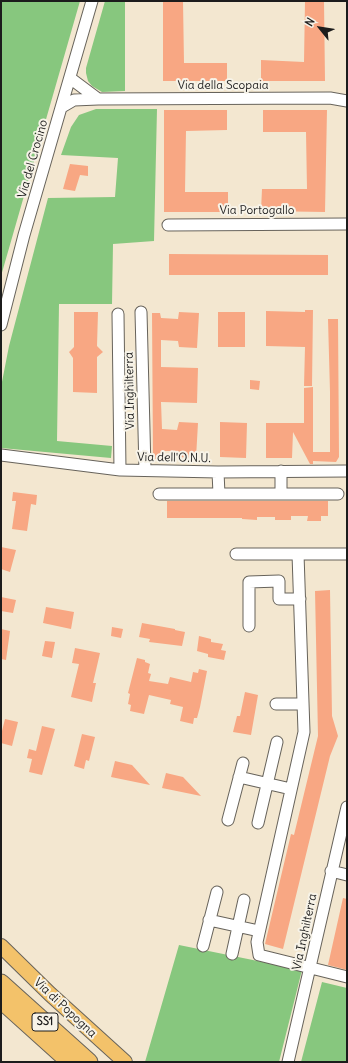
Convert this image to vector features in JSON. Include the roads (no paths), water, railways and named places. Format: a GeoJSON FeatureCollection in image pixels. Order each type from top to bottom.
{"type":"FeatureCollection","features":[{"type":"Feature","properties":{"kind":"highway","name":"SS1"},"geometry":{"type":"LineString","coordinates":[[1,983],[89,1062]]}},
{"type":"Feature","properties":{"kind":"highway","name":"SS1"},"geometry":{"type":"LineString","coordinates":[[1,1000],[70,1062]]}},
{"type":"Feature","properties":{"kind":"main road","name":"Via di Popogna"},"geometry":{"type":"LineString","coordinates":[[3,947],[50,994],[125,1062]]}},
{"type":"Feature","properties":{"kind":"street","name":"Via del Crocino"},"geometry":{"type":"LineString","coordinates":[[1,325],[24,235],[92,1]]}},
{"type":"Feature","properties":{"kind":"street"},"geometry":{"type":"LineString","coordinates":[[70,78],[98,99]]}},
{"type":"Feature","properties":{"kind":"street"},"geometry":{"type":"LineString","coordinates":[[323,98],[347,93]]}},
{"type":"Feature","properties":{"kind":"street","name":"Via della Scopaia"},"geometry":{"type":"LineString","coordinates":[[62,107],[74,100],[98,99],[323,98],[347,102]]}},
{"type":"Feature","properties":{"kind":"street","name":"Via Portogallo"},"geometry":{"type":"LineString","coordinates":[[168,225],[347,224]]}},
{"type":"Feature","properties":{"kind":"street","name":"Via Inghilterra"},"geometry":{"type":"LineString","coordinates":[[141,312],[145,470]]}},
{"type":"Feature","properties":{"kind":"street"},"geometry":{"type":"LineString","coordinates":[[118,314],[120,470]]}},
{"type":"Feature","properties":{"kind":"street","name":"Via dell'O.N.U."},"geometry":{"type":"LineString","coordinates":[[1,455],[120,470],[218,472],[347,471]]}},
{"type":"Feature","properties":{"kind":"street"},"geometry":{"type":"LineString","coordinates":[[281,471],[281,494]]}},
{"type":"Feature","properties":{"kind":"street"},"geometry":{"type":"LineString","coordinates":[[218,472],[219,494]]}},
{"type":"Feature","properties":{"kind":"street"},"geometry":{"type":"LineString","coordinates":[[159,494],[338,494]]}},
{"type":"Feature","properties":{"kind":"street"},"geometry":{"type":"LineString","coordinates":[[236,554],[347,554]]}},
{"type":"Feature","properties":{"kind":"street"},"geometry":{"type":"LineString","coordinates":[[298,554],[304,732],[257,942],[259,955],[347,977]]}},
{"type":"Feature","properties":{"kind":"street"},"geometry":{"type":"LineString","coordinates":[[249,626],[249,582],[279,581],[279,599],[300,599]]}},
{"type":"Feature","properties":{"kind":"street"},"geometry":{"type":"LineString","coordinates":[[276,704],[303,704]]}},
{"type":"Feature","properties":{"kind":"street"},"geometry":{"type":"LineString","coordinates":[[258,823],[277,742]]}},
{"type":"Feature","properties":{"kind":"street"},"geometry":{"type":"LineString","coordinates":[[228,820],[243,764]]}},
{"type":"Feature","properties":{"kind":"street"},"geometry":{"type":"LineString","coordinates":[[239,777],[291,789]]}},
{"type":"Feature","properties":{"kind":"street","name":"Via Inghilterra"},"geometry":{"type":"LineString","coordinates":[[288,1062],[347,807]]}},
{"type":"Feature","properties":{"kind":"street"},"geometry":{"type":"LineString","coordinates":[[331,871],[347,875]]}},
{"type":"Feature","properties":{"kind":"street"},"geometry":{"type":"LineString","coordinates":[[203,946],[216,892]]}},
{"type":"Feature","properties":{"kind":"street"},"geometry":{"type":"LineString","coordinates":[[232,954],[244,900]]}},
{"type":"Feature","properties":{"kind":"street"},"geometry":{"type":"LineString","coordinates":[[210,920],[259,931]]}}]}
